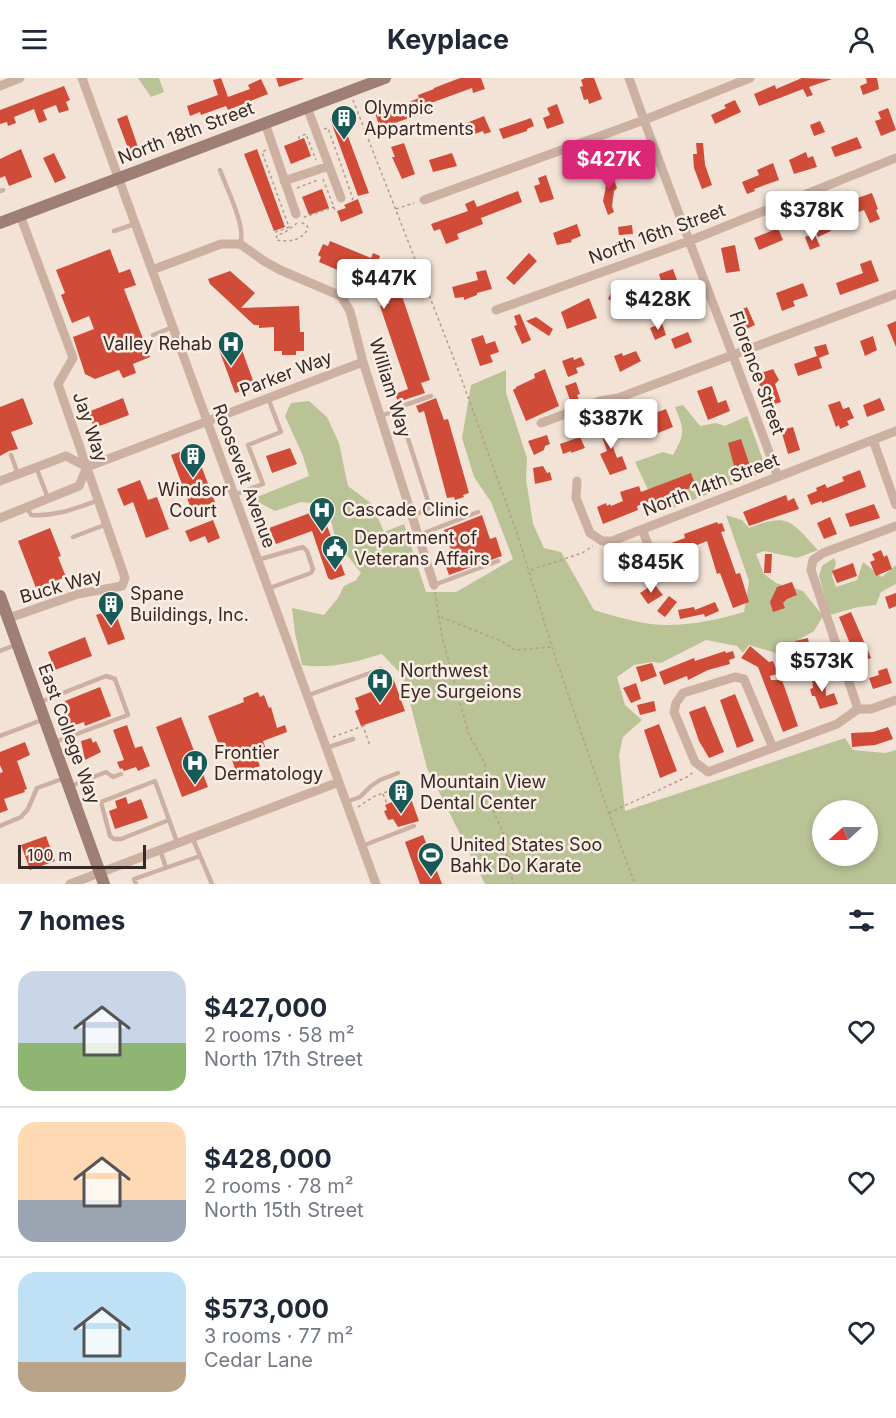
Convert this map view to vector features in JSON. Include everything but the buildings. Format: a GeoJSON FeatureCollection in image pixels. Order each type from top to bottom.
{"type":"FeatureCollection","features":[{"type":"Feature","properties":{"kind":"street"},"geometry":{"type":"LineString","coordinates":[[0,86],[20,78]]}},
{"type":"Feature","properties":{"kind":"street","name":"Roosevelt Avenue"},"geometry":{"type":"LineString","coordinates":[[82,78],[376,884]]}},
{"type":"Feature","properties":{"kind":"street","name":"North 18th Street"},"geometry":{"type":"LineString","coordinates":[[0,223],[385,78]]}},
{"type":"Feature","properties":{"kind":"street","name":"Florence Street"},"geometry":{"type":"LineString","coordinates":[[629,78],[689,241],[734,354],[778,477]]}},
{"type":"Feature","properties":{"kind":"street"},"geometry":{"type":"LineString","coordinates":[[424,200],[644,120],[750,78]]}},
{"type":"Feature","properties":{"kind":"street"},"geometry":{"type":"LineString","coordinates":[[307,107],[340,198]]}},
{"type":"Feature","properties":{"kind":"street"},"geometry":{"type":"LineString","coordinates":[[265,123],[298,218]]}},
{"type":"Feature","properties":{"kind":"street","name":"North 16th Street"},"geometry":{"type":"LineString","coordinates":[[496,310],[689,241],[896,158]]}},
{"type":"Feature","properties":{"kind":"street"},"geometry":{"type":"LineString","coordinates":[[284,181],[329,166]]}},
{"type":"Feature","properties":{"kind":"street","name":"Jay Way"},"geometry":{"type":"LineString","coordinates":[[20,215],[72,358],[58,384],[108,524],[125,578],[122,586]]}},
{"type":"Feature","properties":{"kind":"street"},"geometry":{"type":"LineString","coordinates":[[152,270],[221,244],[240,244]]}},
{"type":"Feature","properties":{"kind":"street","name":"William Way"},"geometry":{"type":"LineString","coordinates":[[240,244],[272,265],[341,296],[350,311],[363,362],[434,585]]}},
{"type":"Feature","properties":{"kind":"street"},"geometry":{"type":"LineString","coordinates":[[541,423],[600,401],[618,398],[896,294]]}},
{"type":"Feature","properties":{"kind":"street","name":"Parker Way"},"geometry":{"type":"LineString","coordinates":[[87,467],[363,362]]}},
{"type":"Feature","properties":{"kind":"street","name":"North 14th Street"},"geometry":{"type":"LineString","coordinates":[[602,541],[612,541],[896,431]]}},
{"type":"Feature","properties":{"kind":"street"},"geometry":{"type":"LineString","coordinates":[[873,440],[896,506]]}},
{"type":"Feature","properties":{"kind":"street"},"geometry":{"type":"LineString","coordinates":[[0,481],[66,456],[87,467],[79,486],[1,516]]}},
{"type":"Feature","properties":{"kind":"street"},"geometry":{"type":"LineString","coordinates":[[577,481],[576,498],[590,533],[602,541]]}},
{"type":"Feature","properties":{"kind":"street"},"geometry":{"type":"LineString","coordinates":[[858,710],[811,570],[813,560],[823,552],[896,526]]}},
{"type":"Feature","properties":{"kind":"street"},"geometry":{"type":"LineString","coordinates":[[642,529],[653,559],[665,568],[689,573]]}},
{"type":"Feature","properties":{"kind":"street","name":"Buck Way"},"geometry":{"type":"LineString","coordinates":[[9,618],[78,594],[122,586]]}},
{"type":"Feature","properties":{"kind":"street","name":"East College Way"},"geometry":{"type":"LineString","coordinates":[[0,596],[101,878]]}},
{"type":"Feature","properties":{"kind":"street"},"geometry":{"type":"LineString","coordinates":[[773,748],[744,679],[735,677],[683,693],[676,703],[674,712],[695,762],[708,772],[773,748],[837,724],[858,710],[871,709],[896,700]]}},
{"type":"Feature","properties":{"kind":"street"},"geometry":{"type":"LineString","coordinates":[[69,884],[101,878],[177,842],[339,782]]}},
{"type":"Feature","properties":{"kind":"lane"},"geometry":{"type":"LineString","coordinates":[[220,170],[243,238],[240,244]]}},
{"type":"Feature","properties":{"kind":"lane"},"geometry":{"type":"LineString","coordinates":[[114,231],[135,224]]}},
{"type":"Feature","properties":{"kind":"lane"},"geometry":{"type":"LineString","coordinates":[[153,335],[173,327]]}},
{"type":"Feature","properties":{"kind":"lane"},"geometry":{"type":"LineString","coordinates":[[381,416],[431,396]]}},
{"type":"Feature","properties":{"kind":"lane"},"geometry":{"type":"LineString","coordinates":[[234,495],[262,484],[248,445],[281,432],[268,398]]}},
{"type":"Feature","properties":{"kind":"lane"},"geometry":{"type":"LineString","coordinates":[[398,411],[429,505],[426,511],[413,516]]}},
{"type":"Feature","properties":{"kind":"lane"},"geometry":{"type":"LineString","coordinates":[[11,455],[18,474]]}},
{"type":"Feature","properties":{"kind":"lane"},"geometry":{"type":"LineString","coordinates":[[36,467],[48,498]]}},
{"type":"Feature","properties":{"kind":"lane"},"geometry":{"type":"LineString","coordinates":[[27,506],[31,515],[41,516],[60,514],[99,500]]}},
{"type":"Feature","properties":{"kind":"lane"},"geometry":{"type":"LineString","coordinates":[[419,535],[478,512]]}},
{"type":"Feature","properties":{"kind":"lane"},"geometry":{"type":"LineString","coordinates":[[73,537],[108,524]]}},
{"type":"Feature","properties":{"kind":"lane"},"geometry":{"type":"LineString","coordinates":[[257,560],[296,548],[303,547],[307,551],[313,569],[311,573],[267,589]]}},
{"type":"Feature","properties":{"kind":"lane"},"geometry":{"type":"LineString","coordinates":[[434,585],[498,561]]}},
{"type":"Feature","properties":{"kind":"lane"},"geometry":{"type":"LineString","coordinates":[[0,651],[18,644]]}},
{"type":"Feature","properties":{"kind":"lane"},"geometry":{"type":"LineString","coordinates":[[306,696],[381,669]]}},
{"type":"Feature","properties":{"kind":"lane"},"geometry":{"type":"LineString","coordinates":[[39,702],[106,676],[115,679],[128,715],[53,743]]}},
{"type":"Feature","properties":{"kind":"lane"},"geometry":{"type":"LineString","coordinates":[[0,735],[45,719]]}},
{"type":"Feature","properties":{"kind":"lane"},"geometry":{"type":"LineString","coordinates":[[326,748],[353,739]]}},
{"type":"Feature","properties":{"kind":"lane"},"geometry":{"type":"LineString","coordinates":[[0,826],[21,817],[28,809],[37,788],[106,772],[113,777],[122,774]]}},
{"type":"Feature","properties":{"kind":"lane"},"geometry":{"type":"LineString","coordinates":[[346,802],[360,797],[380,780],[398,773]]}},
{"type":"Feature","properties":{"kind":"lane"},"geometry":{"type":"LineString","coordinates":[[75,805],[85,800],[100,802],[155,781],[177,842]]}},
{"type":"Feature","properties":{"kind":"lane"},"geometry":{"type":"LineString","coordinates":[[100,802],[110,836],[114,839],[120,839],[169,820]]}},
{"type":"Feature","properties":{"kind":"lane"},"geometry":{"type":"LineString","coordinates":[[362,846],[414,825]]}},
{"type":"Feature","properties":{"kind":"lane"},"geometry":{"type":"LineString","coordinates":[[192,837],[212,884]]}},
{"type":"Feature","properties":{"kind":"lane"},"geometry":{"type":"LineString","coordinates":[[160,849],[166,868]]}},
{"type":"Feature","properties":{"kind":"lane"},"geometry":{"type":"LineString","coordinates":[[136,884],[134,879],[200,856]]}},
{"type":"Feature","properties":{"kind":"path"},"geometry":{"type":"LineString","coordinates":[[349,92],[459,372],[530,570],[552,647],[635,884]]}},
{"type":"Feature","properties":{"kind":"path"},"geometry":{"type":"LineString","coordinates":[[299,140],[299,137],[306,134],[316,161]]}},
{"type":"Feature","properties":{"kind":"path"},"geometry":{"type":"LineString","coordinates":[[270,149],[262,152],[289,227],[273,233]]}},
{"type":"Feature","properties":{"kind":"path"},"geometry":{"type":"LineString","coordinates":[[320,172],[335,210]]}},
{"type":"Feature","properties":{"kind":"path"},"geometry":{"type":"LineString","coordinates":[[294,189],[322,178]]}},
{"type":"Feature","properties":{"kind":"path"},"geometry":{"type":"LineString","coordinates":[[396,209],[424,200]]}},
{"type":"Feature","properties":{"kind":"path"},"geometry":{"type":"LineString","coordinates":[[298,218],[309,229],[300,238],[292,241],[276,240],[277,235],[284,233],[298,218],[305,218],[334,207]]}},
{"type":"Feature","properties":{"kind":"path"},"geometry":{"type":"LineString","coordinates":[[530,570],[582,553],[602,541]]}},
{"type":"Feature","properties":{"kind":"path"},"geometry":{"type":"LineString","coordinates":[[434,585],[442,637],[469,735],[485,763],[486,794],[504,835],[514,842],[516,851],[508,857]]}},
{"type":"Feature","properties":{"kind":"path"},"geometry":{"type":"LineString","coordinates":[[440,616],[501,641],[515,650],[552,647]]}},
{"type":"Feature","properties":{"kind":"path"},"geometry":{"type":"LineString","coordinates":[[363,726],[369,723]]}},
{"type":"Feature","properties":{"kind":"path"},"geometry":{"type":"LineString","coordinates":[[609,814],[689,776],[699,766]]}},
{"type":"Feature","properties":{"kind":"path"},"geometry":{"type":"LineString","coordinates":[[357,807],[403,786]]}},
{"type":"Feature","properties":{"kind":"path"},"geometry":{"type":"LineString","coordinates":[[383,794],[387,804]]}},
{"type":"Feature","properties":{"kind":"path"},"geometry":{"type":"LineString","coordinates":[[504,835],[501,847],[508,857],[513,884]]}},
{"type":"Feature","properties":{"kind":"green space"},"geometry":{"type":"Polygon","coordinates":[[[138,78],[159,78],[164,92],[151,97],[138,78]]]}},
{"type":"Feature","properties":{"kind":"green space"},"geometry":{"type":"Polygon","coordinates":[[[506,370],[506,393],[527,458],[526,479],[533,524],[544,548],[561,552],[594,610],[634,621],[662,625],[704,622],[744,612],[749,581],[726,515],[742,520],[749,528],[781,520],[795,526],[801,532],[818,550],[797,558],[764,551],[756,554],[764,574],[776,583],[803,591],[823,616],[814,631],[791,644],[786,656],[749,645],[743,653],[737,646],[706,640],[661,663],[634,665],[617,677],[625,705],[642,720],[623,737],[619,755],[625,811],[845,738],[853,750],[885,753],[896,750],[896,884],[485,884],[427,768],[403,676],[382,654],[333,665],[302,665],[292,608],[324,615],[338,598],[344,586],[356,580],[361,573],[336,541],[332,524],[320,504],[301,502],[275,511],[252,499],[309,476],[303,456],[285,416],[291,403],[309,401],[327,417],[339,443],[348,486],[372,504],[384,532],[404,524],[426,592],[456,592],[513,559],[491,502],[474,477],[462,438],[471,385],[506,370]]]}},
{"type":"Feature","properties":{"kind":"green space"},"geometry":{"type":"Polygon","coordinates":[[[683,405],[700,426],[716,423],[725,426],[747,416],[767,471],[670,509],[656,507],[635,462],[663,452],[673,455],[682,436],[675,407],[683,405]]]}},
{"type":"Feature","properties":{"kind":"green space"},"geometry":{"type":"Polygon","coordinates":[[[834,558],[836,563],[832,576],[836,587],[857,580],[863,562],[882,577],[896,565],[896,584],[881,592],[876,605],[858,607],[830,615],[819,576],[822,566],[834,558]]]}},
{"type":"Feature","properties":{"kind":"place","name":"Olympic Appartments"},"geometry":{"type":"Point","coordinates":[344,141]}},
{"type":"Feature","properties":{"kind":"place","name":"Valley Rehab"},"geometry":{"type":"Point","coordinates":[231,367]}},
{"type":"Feature","properties":{"kind":"place","name":"Windsor Court"},"geometry":{"type":"Point","coordinates":[193,479]}},
{"type":"Feature","properties":{"kind":"place","name":"Cascade Clinic"},"geometry":{"type":"Point","coordinates":[322,533]}},
{"type":"Feature","properties":{"kind":"place","name":"Department of Veterans Affairs"},"geometry":{"type":"Point","coordinates":[335,571]}},
{"type":"Feature","properties":{"kind":"place","name":"Spane Buildings, Inc."},"geometry":{"type":"Point","coordinates":[111,627]}},
{"type":"Feature","properties":{"kind":"place","name":"Northwest Eye Surgeions"},"geometry":{"type":"Point","coordinates":[380,704]}},
{"type":"Feature","properties":{"kind":"place","name":"Frontier Dermatology"},"geometry":{"type":"Point","coordinates":[195,786]}},
{"type":"Feature","properties":{"kind":"place","name":"Mountain View Dental Center"},"geometry":{"type":"Point","coordinates":[401,815]}},
{"type":"Feature","properties":{"kind":"place","name":"United States Soo Bahk Do Karate"},"geometry":{"type":"Point","coordinates":[431,878]}}]}
